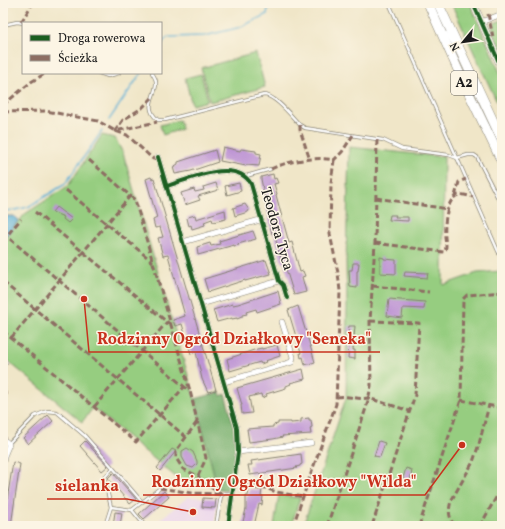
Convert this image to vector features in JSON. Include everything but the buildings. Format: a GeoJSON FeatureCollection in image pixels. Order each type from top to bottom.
{"type":"FeatureCollection","features":[{"type":"Feature","properties":{"kind":"highway","name":"A2"},"geometry":{"type":"LineString","coordinates":[[428,3],[502,162]]}},
{"type":"Feature","properties":{"kind":"highway","name":"A2"},"geometry":{"type":"LineString","coordinates":[[437,3],[502,140]]}},
{"type":"Feature","properties":{"kind":"street"},"geometry":{"type":"LineString","coordinates":[[473,3],[502,69]]}},
{"type":"Feature","properties":{"kind":"street"},"geometry":{"type":"LineString","coordinates":[[481,22],[502,14]]}},
{"type":"Feature","properties":{"kind":"street"},"geometry":{"type":"LineString","coordinates":[[158,157],[237,428],[238,452],[228,526]]}},
{"type":"Feature","properties":{"kind":"street","name":"Teodora Tyca"},"geometry":{"type":"LineString","coordinates":[[167,186],[219,171],[236,171],[245,176],[251,184],[260,220],[279,281],[283,285],[287,298]]}},
{"type":"Feature","properties":{"kind":"street"},"geometry":{"type":"LineString","coordinates":[[183,242],[260,220]]}},
{"type":"Feature","properties":{"kind":"street"},"geometry":{"type":"LineString","coordinates":[[201,304],[279,281]]}},
{"type":"Feature","properties":{"kind":"street"},"geometry":{"type":"LineString","coordinates":[[224,382],[292,362],[293,357],[282,322]]}},
{"type":"Feature","properties":{"kind":"street"},"geometry":{"type":"LineString","coordinates":[[3,439],[9,444],[3,463]]}},
{"type":"Feature","properties":{"kind":"street"},"geometry":{"type":"LineString","coordinates":[[238,452],[311,443]]}},
{"type":"Feature","properties":{"kind":"lane"},"geometry":{"type":"LineString","coordinates":[[389,3],[502,260]]}},
{"type":"Feature","properties":{"kind":"lane"},"geometry":{"type":"LineString","coordinates":[[428,3],[471,76]]}},
{"type":"Feature","properties":{"kind":"lane"},"geometry":{"type":"LineString","coordinates":[[437,3],[443,22]]}},
{"type":"Feature","properties":{"kind":"lane"},"geometry":{"type":"LineString","coordinates":[[3,25],[17,22],[22,23]]}},
{"type":"Feature","properties":{"kind":"lane"},"geometry":{"type":"LineString","coordinates":[[445,29],[463,81]]}},
{"type":"Feature","properties":{"kind":"lane"},"geometry":{"type":"LineString","coordinates":[[102,74],[108,76],[115,74]]}},
{"type":"Feature","properties":{"kind":"lane"},"geometry":{"type":"LineString","coordinates":[[153,74],[156,79],[156,84],[152,98],[151,110],[155,117],[160,120],[266,95],[272,96],[300,125],[305,128],[383,140],[402,149],[449,155],[457,158],[470,154],[475,156],[502,206]]}},
{"type":"Feature","properties":{"kind":"lane"},"geometry":{"type":"LineString","coordinates":[[245,176],[271,169]]}},
{"type":"Feature","properties":{"kind":"lane"},"geometry":{"type":"LineString","coordinates":[[9,444],[35,416],[46,411],[57,412],[85,436],[142,502]]}},
{"type":"Feature","properties":{"kind":"lane"},"geometry":{"type":"LineString","coordinates":[[105,526],[111,507],[104,478],[113,468]]}},
{"type":"Feature","properties":{"kind":"lane"},"geometry":{"type":"LineString","coordinates":[[132,510],[160,488]]}},
{"type":"Feature","properties":{"kind":"lane"},"geometry":{"type":"LineString","coordinates":[[216,526],[222,494],[233,493]]}},
{"type":"Feature","properties":{"kind":"lane"},"geometry":{"type":"LineString","coordinates":[[111,507],[132,510],[145,526]]}},
{"type":"Feature","properties":{"kind":"shaded area"},"geometry":{"type":"Polygon","coordinates":[[[188,497],[218,498],[214,526],[157,526],[158,521],[188,497]]]}},
{"type":"Feature","properties":{"kind":"green space"},"geometry":{"type":"Polygon","coordinates":[[[451,3],[470,3],[502,77],[502,113],[451,3]]]}},
{"type":"Feature","properties":{"kind":"green space"},"geometry":{"type":"Polygon","coordinates":[[[502,20],[502,52],[492,31],[494,23],[502,20]]]}},
{"type":"Feature","properties":{"kind":"green space"},"geometry":{"type":"Polygon","coordinates":[[[256,53],[265,87],[210,102],[201,68],[256,53]]]}},
{"type":"Feature","properties":{"kind":"green space"},"geometry":{"type":"Polygon","coordinates":[[[201,74],[208,101],[192,105],[185,78],[201,74]]]}},
{"type":"Feature","properties":{"kind":"green space"},"geometry":{"type":"Polygon","coordinates":[[[179,120],[182,129],[163,135],[160,125],[179,120]]]}},
{"type":"Feature","properties":{"kind":"green space"},"geometry":{"type":"Polygon","coordinates":[[[102,135],[115,138],[123,153],[197,406],[215,478],[189,488],[93,408],[82,422],[3,357],[3,241],[25,214],[68,186],[102,135]]]}},
{"type":"Feature","properties":{"kind":"green space"},"geometry":{"type":"Polygon","coordinates":[[[349,147],[444,157],[443,285],[477,273],[502,272],[502,526],[303,526],[346,398],[346,262],[349,147]]]}},
{"type":"Feature","properties":{"kind":"green space"},"geometry":{"type":"Polygon","coordinates":[[[220,392],[221,396],[225,394],[232,420],[236,449],[231,486],[227,490],[212,487],[205,482],[215,478],[195,399],[220,392]]]}},
{"type":"Feature","properties":{"kind":"green space"},"geometry":{"type":"Polygon","coordinates":[[[279,495],[300,498],[291,526],[274,526],[279,495]]]}},
{"type":"Feature","properties":{"kind":"water"},"geometry":{"type":"Polygon","coordinates":[[[3,216],[14,216],[19,220],[3,239],[3,216]]]}},
{"type":"Feature","properties":{"kind":"waterway"},"geometry":{"type":"LineString","coordinates":[[162,44],[165,39],[169,37],[205,36],[241,27],[267,14],[267,3]]}},
{"type":"Feature","properties":{"kind":"waterway"},"geometry":{"type":"LineString","coordinates":[[109,120],[140,74]]}},
{"type":"Feature","properties":{"kind":"waterway"},"geometry":{"type":"LineString","coordinates":[[3,211],[28,207],[65,184],[102,131]]}},
{"type":"Feature","properties":{"kind":"marked path"},"geometry":{"type":"LineString","coordinates":[[21,22],[33,3]]}},
{"type":"Feature","properties":{"kind":"marked path"},"geometry":{"type":"LineString","coordinates":[[488,14],[493,37]]}},
{"type":"Feature","properties":{"kind":"marked path"},"geometry":{"type":"LineString","coordinates":[[3,105],[31,82],[44,74]]}},
{"type":"Feature","properties":{"kind":"marked path"},"geometry":{"type":"LineString","coordinates":[[152,98],[142,108],[123,120],[115,131],[157,122]]}},
{"type":"Feature","properties":{"kind":"marked path"},"geometry":{"type":"LineString","coordinates":[[3,112],[46,111],[98,121],[115,131],[127,135],[153,159],[158,157]]}},
{"type":"Feature","properties":{"kind":"marked path"},"geometry":{"type":"LineString","coordinates":[[300,125],[300,130],[310,160]]}},
{"type":"Feature","properties":{"kind":"marked path"},"geometry":{"type":"LineString","coordinates":[[271,169],[277,166],[302,160],[334,160],[342,152],[353,135]]}},
{"type":"Feature","properties":{"kind":"marked path"},"geometry":{"type":"LineString","coordinates":[[327,526],[367,405],[371,386],[370,321],[375,243],[377,139]]}},
{"type":"Feature","properties":{"kind":"marked path"},"geometry":{"type":"LineString","coordinates":[[89,160],[135,200],[190,391],[206,458],[198,476]]}},
{"type":"Feature","properties":{"kind":"marked path"},"geometry":{"type":"LineString","coordinates":[[293,526],[336,404],[340,291],[330,234],[331,183],[334,160]]}},
{"type":"Feature","properties":{"kind":"marked path"},"geometry":{"type":"LineString","coordinates":[[455,196],[459,182],[466,179]]}},
{"type":"Feature","properties":{"kind":"marked path"},"geometry":{"type":"LineString","coordinates":[[66,190],[153,262]]}},
{"type":"Feature","properties":{"kind":"marked path"},"geometry":{"type":"LineString","coordinates":[[375,243],[444,252],[446,246],[445,232],[448,207],[458,195],[473,197]]}},
{"type":"Feature","properties":{"kind":"marked path"},"geometry":{"type":"LineString","coordinates":[[11,338],[130,196]]}},
{"type":"Feature","properties":{"kind":"marked path"},"geometry":{"type":"LineString","coordinates":[[376,198],[448,209]]}},
{"type":"Feature","properties":{"kind":"marked path"},"geometry":{"type":"LineString","coordinates":[[35,212],[172,325]]}},
{"type":"Feature","properties":{"kind":"marked path"},"geometry":{"type":"LineString","coordinates":[[3,240],[21,219]]}},
{"type":"Feature","properties":{"kind":"marked path"},"geometry":{"type":"LineString","coordinates":[[10,239],[187,389]]}},
{"type":"Feature","properties":{"kind":"marked path"},"geometry":{"type":"LineString","coordinates":[[3,282],[186,437]]}},
{"type":"Feature","properties":{"kind":"marked path"},"geometry":{"type":"LineString","coordinates":[[373,286],[429,292]]}},
{"type":"Feature","properties":{"kind":"marked path"},"geometry":{"type":"LineString","coordinates":[[419,526],[461,400],[463,299],[467,295],[502,292]]}},
{"type":"Feature","properties":{"kind":"marked path"},"geometry":{"type":"LineString","coordinates":[[370,321],[419,323],[415,395],[372,526]]}},
{"type":"Feature","properties":{"kind":"marked path"},"geometry":{"type":"LineString","coordinates":[[94,407],[167,322]]}},
{"type":"Feature","properties":{"kind":"marked path"},"geometry":{"type":"LineString","coordinates":[[3,331],[136,442],[184,387]]}},
{"type":"Feature","properties":{"kind":"marked path"},"geometry":{"type":"LineString","coordinates":[[3,383],[6,398],[4,439]]}},
{"type":"Feature","properties":{"kind":"marked path"},"geometry":{"type":"LineString","coordinates":[[337,397],[368,398],[410,411]]}},
{"type":"Feature","properties":{"kind":"marked path"},"geometry":{"type":"LineString","coordinates":[[461,400],[502,408]]}},
{"type":"Feature","properties":{"kind":"marked path"},"geometry":{"type":"LineString","coordinates":[[454,526],[450,514],[451,501],[473,462],[489,405]]}},
{"type":"Feature","properties":{"kind":"marked path"},"geometry":{"type":"LineString","coordinates":[[197,422],[176,451],[176,458],[183,469],[198,476],[203,483],[222,494]]}},
{"type":"Feature","properties":{"kind":"marked path"},"geometry":{"type":"LineString","coordinates":[[234,481],[257,485],[276,492],[303,497]]}},
{"type":"Feature","properties":{"kind":"marked path"},"geometry":{"type":"LineString","coordinates":[[480,526],[502,487]]}},
{"type":"Feature","properties":{"kind":"marked path"},"geometry":{"type":"LineString","coordinates":[[160,488],[192,493],[220,494]]}},
{"type":"Feature","properties":{"kind":"cycle path"},"geometry":{"type":"LineString","coordinates":[[473,3],[502,69]]}},
{"type":"Feature","properties":{"kind":"cycle path"},"geometry":{"type":"LineString","coordinates":[[158,157],[237,428],[238,452],[228,526]]}},
{"type":"Feature","properties":{"kind":"cycle path"},"geometry":{"type":"LineString","coordinates":[[167,186],[212,172],[235,172],[244,176],[251,184],[279,281],[283,285],[287,298]]}},
{"type":"Feature","properties":{"kind":"place","name":"Rodzinny Ogród Działkowy \"Seneka\""},"geometry":{"type":"Point","coordinates":[84,299]}},
{"type":"Feature","properties":{"kind":"place","name":"Rodzinny Ogród Działkowy \"Wilda\""},"geometry":{"type":"Point","coordinates":[462,445]}},
{"type":"Feature","properties":{"kind":"place","name":"sielanka"},"geometry":{"type":"Point","coordinates":[193,512]}}]}
